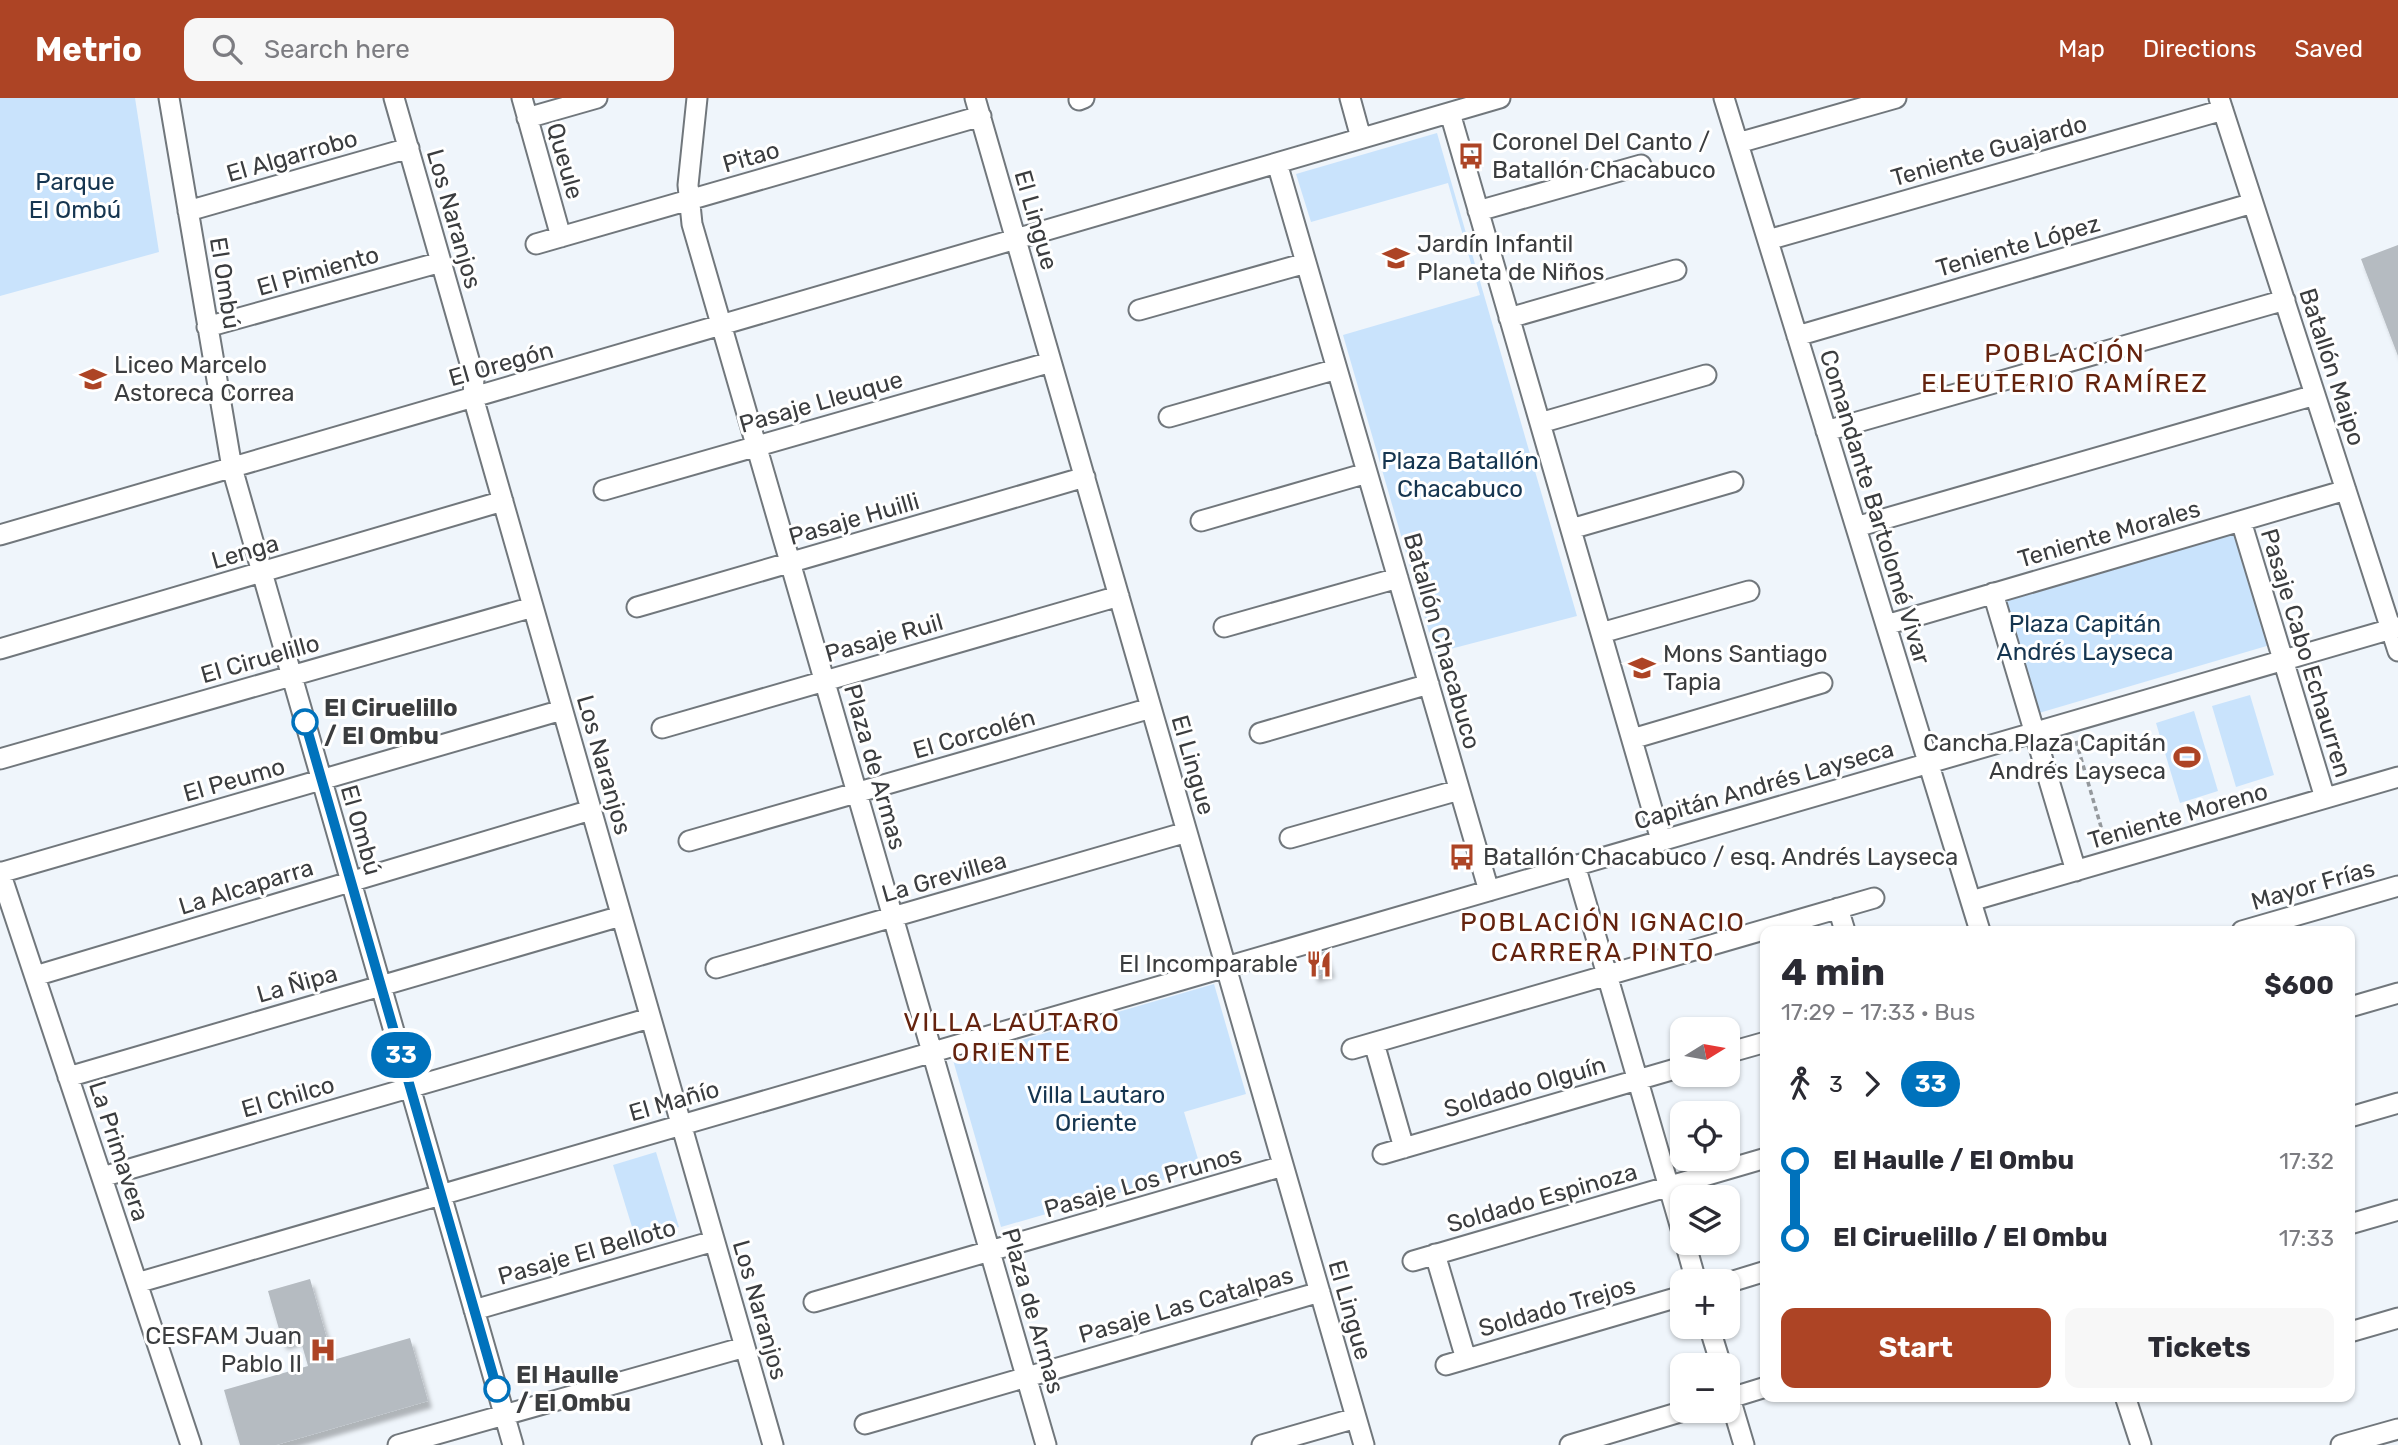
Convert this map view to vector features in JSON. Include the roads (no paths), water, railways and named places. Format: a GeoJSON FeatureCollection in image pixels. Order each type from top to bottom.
{"type":"FeatureCollection","features":[{"type":"Feature","properties":{"kind":"street","name":"El Ombú"},"geometry":{"type":"LineString","coordinates":[[169,98],[232,468],[513,1445]]}},
{"type":"Feature","properties":{"kind":"street","name":"Los Naranjos"},"geometry":{"type":"LineString","coordinates":[[394,98],[474,377],[473,397],[773,1445]]}},
{"type":"Feature","properties":{"kind":"street","name":"Queule"},"geometry":{"type":"LineString","coordinates":[[522,98],[561,237]]}},
{"type":"Feature","properties":{"kind":"street"},"geometry":{"type":"LineString","coordinates":[[527,118],[597,98]]}},
{"type":"Feature","properties":{"kind":"street","name":"Plaza de Armas"},"geometry":{"type":"LineString","coordinates":[[697,98],[688,200],[721,325],[1046,1445]]}},
{"type":"Feature","properties":{"kind":"street"},"geometry":{"type":"LineString","coordinates":[[1350,98],[1361,138]]}},
{"type":"Feature","properties":{"kind":"street","name":"El Oregón"},"geometry":{"type":"LineString","coordinates":[[0,535],[1500,98]]}},
{"type":"Feature","properties":{"kind":"street","name":"Comandante Bartolomé Vivar"},"geometry":{"type":"LineString","coordinates":[[1724,98],[1978,926]]}},
{"type":"Feature","properties":{"kind":"street"},"geometry":{"type":"LineString","coordinates":[[1738,143],[1896,98]]}},
{"type":"Feature","properties":{"kind":"street","name":"Batallón Maipo"},"geometry":{"type":"LineString","coordinates":[[2221,104],[2346,490],[2394,628],[2398,651]]}},
{"type":"Feature","properties":{"kind":"street","name":"Teniente Guajardo"},"geometry":{"type":"LineString","coordinates":[[1768,240],[2221,104]]}},
{"type":"Feature","properties":{"kind":"street","name":"Pitao"},"geometry":{"type":"LineString","coordinates":[[536,244],[688,200],[978,107]]}},
{"type":"Feature","properties":{"kind":"street","name":"El Lingue"},"geometry":{"type":"LineString","coordinates":[[978,107],[1364,1445]]}},
{"type":"Feature","properties":{"kind":"street"},"geometry":{"type":"LineString","coordinates":[[1450,113],[1661,840]]}},
{"type":"Feature","properties":{"kind":"street","name":"El Algarrobo"},"geometry":{"type":"LineString","coordinates":[[188,211],[409,148]]}},
{"type":"Feature","properties":{"kind":"street","name":"Batallón Chacabuco"},"geometry":{"type":"LineString","coordinates":[[1277,163],[1489,891]]}},
{"type":"Feature","properties":{"kind":"street"},"geometry":{"type":"LineString","coordinates":[[1478,211],[1641,165]]}},
{"type":"Feature","properties":{"kind":"street","name":"Teniente López"},"geometry":{"type":"LineString","coordinates":[[1797,336],[2253,202]]}},
{"type":"Feature","properties":{"kind":"street","name":"El Pimiento"},"geometry":{"type":"LineString","coordinates":[[207,327],[441,262]]}},
{"type":"Feature","properties":{"kind":"street"},"geometry":{"type":"LineString","coordinates":[[1139,310],[1306,263]]}},
{"type":"Feature","properties":{"kind":"street"},"geometry":{"type":"LineString","coordinates":[[1509,318],[1676,270]]}},
{"type":"Feature","properties":{"kind":"street"},"geometry":{"type":"LineString","coordinates":[[1826,430],[2285,300]]}},
{"type":"Feature","properties":{"kind":"street","name":"Pasaje Lleuque"},"geometry":{"type":"LineString","coordinates":[[604,490],[1051,362]]}},
{"type":"Feature","properties":{"kind":"street"},"geometry":{"type":"LineString","coordinates":[[1169,417],[1337,369]]}},
{"type":"Feature","properties":{"kind":"street"},"geometry":{"type":"LineString","coordinates":[[1540,424],[1706,374]]}},
{"type":"Feature","properties":{"kind":"street"},"geometry":{"type":"LineString","coordinates":[[1856,527],[2315,395]]}},
{"type":"Feature","properties":{"kind":"street"},"geometry":{"type":"LineString","coordinates":[[1200,521],[1367,473]]}},
{"type":"Feature","properties":{"kind":"street","name":"Pasaje Huilli"},"geometry":{"type":"LineString","coordinates":[[637,607],[1085,477]]}},
{"type":"Feature","properties":{"kind":"street"},"geometry":{"type":"LineString","coordinates":[[1571,529],[1733,482]]}},
{"type":"Feature","properties":{"kind":"street","name":"Teniente Morales"},"geometry":{"type":"LineString","coordinates":[[1886,625],[2346,490]]}},
{"type":"Feature","properties":{"kind":"street","name":"Lenga"},"geometry":{"type":"LineString","coordinates":[[0,649],[503,501]]}},
{"type":"Feature","properties":{"kind":"street","name":"Pasaje Cabo Echaurren"},"geometry":{"type":"LineString","coordinates":[[2241,521],[2325,798]]}},
{"type":"Feature","properties":{"kind":"street"},"geometry":{"type":"LineString","coordinates":[[1224,627],[1398,578]]}},
{"type":"Feature","properties":{"kind":"street"},"geometry":{"type":"LineString","coordinates":[[1601,633],[1749,591]]}},
{"type":"Feature","properties":{"kind":"street"},"geometry":{"type":"LineString","coordinates":[[1993,593],[2076,871]]}},
{"type":"Feature","properties":{"kind":"street","name":"Pasaje Ruil"},"geometry":{"type":"LineString","coordinates":[[662,728],[1119,596]]}},
{"type":"Feature","properties":{"kind":"street","name":"El Ciruelillo"},"geometry":{"type":"LineString","coordinates":[[0,759],[533,607]]}},
{"type":"Feature","properties":{"kind":"street","name":"Capitán Andrés Layseca"},"geometry":{"type":"LineString","coordinates":[[1226,967],[2394,628]]}},
{"type":"Feature","properties":{"kind":"street"},"geometry":{"type":"LineString","coordinates":[[1632,739],[1822,682]]}},
{"type":"Feature","properties":{"kind":"street"},"geometry":{"type":"LineString","coordinates":[[1260,733],[1429,684]]}},
{"type":"Feature","properties":{"kind":"street","name":"El Corcolén"},"geometry":{"type":"LineString","coordinates":[[689,841],[1151,708]]}},
{"type":"Feature","properties":{"kind":"street","name":"El Peumo"},"geometry":{"type":"LineString","coordinates":[[0,872],[562,710]]}},
{"type":"Feature","properties":{"kind":"street","name":"Teniente Moreno"},"geometry":{"type":"LineString","coordinates":[[1971,901],[2398,777]]}},
{"type":"Feature","properties":{"kind":"street"},"geometry":{"type":"LineString","coordinates":[[1290,838],[1460,790]]}},
{"type":"Feature","properties":{"kind":"street","name":"La Alcaparra"},"geometry":{"type":"LineString","coordinates":[[34,976],[591,810]]}},
{"type":"Feature","properties":{"kind":"street","name":"La Grevillea"},"geometry":{"type":"LineString","coordinates":[[716,968],[1187,832]]}},
{"type":"Feature","properties":{"kind":"street"},"geometry":{"type":"LineString","coordinates":[[1575,865],[1670,1193]]}},
{"type":"Feature","properties":{"kind":"street","name":"La Primavera"},"geometry":{"type":"LineString","coordinates":[[0,872],[191,1445]]}},
{"type":"Feature","properties":{"kind":"street","name":"Mayor Frías"},"geometry":{"type":"LineString","coordinates":[[2259,926],[2398,886]]}},
{"type":"Feature","properties":{"kind":"street"},"geometry":{"type":"LineString","coordinates":[[1776,926],[1874,898]]}},
{"type":"Feature","properties":{"kind":"street"},"geometry":{"type":"LineString","coordinates":[[1838,908],[1843,926]]}},
{"type":"Feature","properties":{"kind":"street","name":"La Ñipa"},"geometry":{"type":"LineString","coordinates":[[68,1077],[621,916]]}},
{"type":"Feature","properties":{"kind":"street"},"geometry":{"type":"LineString","coordinates":[[1352,1049],[1760,931]]}},
{"type":"Feature","properties":{"kind":"street","name":"El Mañío"},"geometry":{"type":"LineString","coordinates":[[137,1283],[1226,967]]}},
{"type":"Feature","properties":{"kind":"street"},"geometry":{"type":"LineString","coordinates":[[2355,1006],[2398,993]]}},
{"type":"Feature","properties":{"kind":"street","name":"El Chilco"},"geometry":{"type":"LineString","coordinates":[[102,1177],[650,1018]]}},
{"type":"Feature","properties":{"kind":"street"},"geometry":{"type":"LineString","coordinates":[[1374,1043],[1404,1149]]}},
{"type":"Feature","properties":{"kind":"street"},"geometry":{"type":"LineString","coordinates":[[1740,1049],[1760,1044]]}},
{"type":"Feature","properties":{"kind":"street","name":"Soldado Olguín"},"geometry":{"type":"LineString","coordinates":[[1383,1154],[1670,1070]]}},
{"type":"Feature","properties":{"kind":"street"},"geometry":{"type":"LineString","coordinates":[[2355,1116],[2398,1103]]}},
{"type":"Feature","properties":{"kind":"street","name":"Soldado Espinoza"},"geometry":{"type":"LineString","coordinates":[[1413,1261],[1760,1160]]}},
{"type":"Feature","properties":{"kind":"street","name":"Pasaje Los Prunos"},"geometry":{"type":"LineString","coordinates":[[814,1301],[1283,1166]]}},
{"type":"Feature","properties":{"kind":"street"},"geometry":{"type":"LineString","coordinates":[[2355,1223],[2398,1210]]}},
{"type":"Feature","properties":{"kind":"street","name":"Pasaje El Belloto"},"geometry":{"type":"LineString","coordinates":[[474,1310],[714,1241]]}},
{"type":"Feature","properties":{"kind":"street"},"geometry":{"type":"LineString","coordinates":[[1435,1254],[1466,1359]]}},
{"type":"Feature","properties":{"kind":"street"},"geometry":{"type":"LineString","coordinates":[[1740,1279],[1760,1273]]}},
{"type":"Feature","properties":{"kind":"street","name":"Pasaje Las Catalpas"},"geometry":{"type":"LineString","coordinates":[[864,1423],[1320,1293]]}},
{"type":"Feature","properties":{"kind":"street","name":"Soldado Trejos"},"geometry":{"type":"LineString","coordinates":[[1446,1365],[1670,1300]]}},
{"type":"Feature","properties":{"kind":"street"},"geometry":{"type":"LineString","coordinates":[[2355,1331],[2398,1318]]}},
{"type":"Feature","properties":{"kind":"street"},"geometry":{"type":"LineString","coordinates":[[398,1445],[745,1347]]}},
{"type":"Feature","properties":{"kind":"street"},"geometry":{"type":"LineString","coordinates":[[1740,1392],[1760,1388]]}},
{"type":"Feature","properties":{"kind":"street"},"geometry":{"type":"LineString","coordinates":[[2127,1402],[2141,1445]]}},
{"type":"Feature","properties":{"kind":"street"},"geometry":{"type":"LineString","coordinates":[[1570,1445],[1670,1415]]}},
{"type":"Feature","properties":{"kind":"street"},"geometry":{"type":"LineString","coordinates":[[1262,1445],[1356,1418]]}},
{"type":"Feature","properties":{"kind":"street"},"geometry":{"type":"LineString","coordinates":[[1737,1423],[1744,1445]]}},
{"type":"Feature","properties":{"kind":"street"},"geometry":{"type":"LineString","coordinates":[[2341,1445],[2398,1429]]}},
{"type":"Feature","properties":{"kind":"place","name":"Coronel Del Canto / Batallón Chacabuco"},"geometry":{"type":"Point","coordinates":[1471,156]}},
{"type":"Feature","properties":{"kind":"place","name":"Jardín Infantil Planeta de Niños"},"geometry":{"type":"Point","coordinates":[1396,258]}},
{"type":"Feature","properties":{"kind":"place","name":"Liceo Marcelo Astoreca Correa"},"geometry":{"type":"Point","coordinates":[93,379]}},
{"type":"Feature","properties":{"kind":"place","name":"Mons Santiago Tapia"},"geometry":{"type":"Point","coordinates":[1642,668]}},
{"type":"Feature","properties":{"kind":"place","name":"El Ciruelillo / El Ombu"},"geometry":{"type":"Point","coordinates":[305,722]}},
{"type":"Feature","properties":{"kind":"place","name":"Cancha Plaza Capitán Andrés Layseca"},"geometry":{"type":"Point","coordinates":[2187,757]}},
{"type":"Feature","properties":{"kind":"place","name":"Batallón Chacabuco / esq. Andrés Layseca"},"geometry":{"type":"Point","coordinates":[1462,857]}},
{"type":"Feature","properties":{"kind":"place","name":"El Incomparable"},"geometry":{"type":"Point","coordinates":[1319,964]}},
{"type":"Feature","properties":{"kind":"place","name":"CESFAM Juan Pablo II"},"geometry":{"type":"Point","coordinates":[323,1350]}},
{"type":"Feature","properties":{"kind":"place","name":"El Haulle / El Ombu"},"geometry":{"type":"Point","coordinates":[497,1389]}},
{"type":"Feature","properties":{"kind":"district","name":"POBLACIÓN ELEUTERIO RAMÍREZ"},"geometry":{"type":"Point","coordinates":[2065,368]}},
{"type":"Feature","properties":{"kind":"district","name":"POBLACIÓN IGNACIO CARRERA PINTO"},"geometry":{"type":"Point","coordinates":[1603,937]}},
{"type":"Feature","properties":{"kind":"district","name":"VILLA LAUTARO ORIENTE"},"geometry":{"type":"Point","coordinates":[1012,1037]}},
{"type":"Feature","properties":{"kind":"park label","name":"Parque El Ombú"},"geometry":{"type":"Point","coordinates":[75,196]}},
{"type":"Feature","properties":{"kind":"park label","name":"Plaza Batallón Chacabuco"},"geometry":{"type":"Point","coordinates":[1460,475]}},
{"type":"Feature","properties":{"kind":"park label","name":"Plaza Capitán Andrés Layseca"},"geometry":{"type":"Point","coordinates":[2085,638]}},
{"type":"Feature","properties":{"kind":"park label","name":"Villa Lautaro Oriente"},"geometry":{"type":"Point","coordinates":[1096,1109]}}]}
